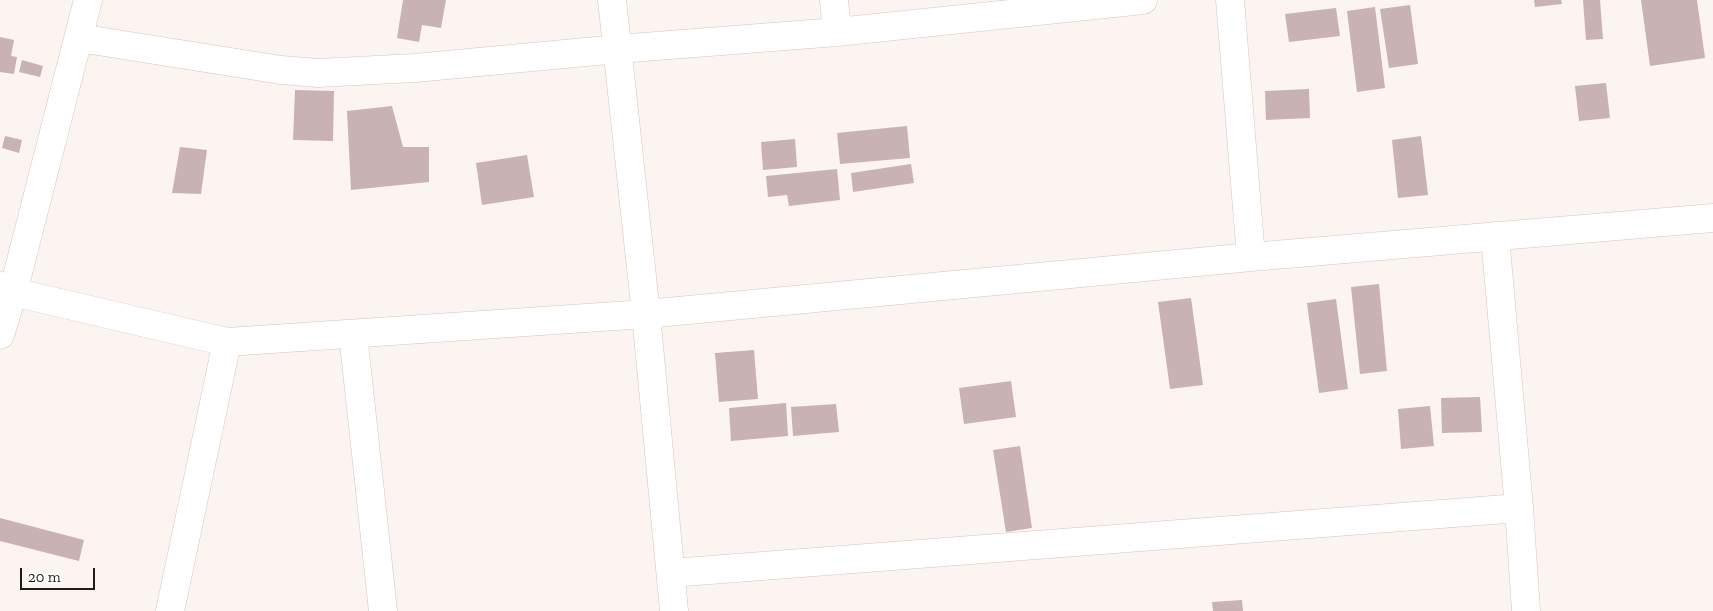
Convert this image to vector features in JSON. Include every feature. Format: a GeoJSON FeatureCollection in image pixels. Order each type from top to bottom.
{"type":"FeatureCollection","features":[{"type":"Feature","properties":{"kind":"street"},"geometry":{"type":"LineString","coordinates":[[0,335],[7,289],[79,38],[88,0]]}},
{"type":"Feature","properties":{"kind":"street"},"geometry":{"type":"LineString","coordinates":[[612,0],[646,314],[674,611]]}},
{"type":"Feature","properties":{"kind":"street"},"geometry":{"type":"LineString","coordinates":[[834,0],[838,32]]}},
{"type":"Feature","properties":{"kind":"street"},"geometry":{"type":"LineString","coordinates":[[79,38],[282,70],[318,73],[415,68],[618,48],[838,32],[1143,0]]}},
{"type":"Feature","properties":{"kind":"street"},"geometry":{"type":"LineString","coordinates":[[1230,0],[1251,257]]}},
{"type":"Feature","properties":{"kind":"street"},"geometry":{"type":"LineString","coordinates":[[7,289],[226,342],[646,314],[1251,257],[1713,218]]}},
{"type":"Feature","properties":{"kind":"street"},"geometry":{"type":"LineString","coordinates":[[1494,236],[1519,508],[1526,611]]}},
{"type":"Feature","properties":{"kind":"street"},"geometry":{"type":"LineString","coordinates":[[353,334],[383,611]]}},
{"type":"Feature","properties":{"kind":"street"},"geometry":{"type":"LineString","coordinates":[[170,611],[226,342]]}},
{"type":"Feature","properties":{"kind":"street"},"geometry":{"type":"LineString","coordinates":[[671,573],[1519,508]]}},
{"type":"Feature","properties":{"kind":"building"},"geometry":{"type":"Polygon","coordinates":[[[403,0],[446,0],[441,28],[422,25],[419,42],[397,38],[403,0]]]}},
{"type":"Feature","properties":{"kind":"building"},"geometry":{"type":"Polygon","coordinates":[[[1534,0],[1561,0],[1562,4],[1535,7],[1534,0]]]}},
{"type":"Feature","properties":{"kind":"building"},"geometry":{"type":"Polygon","coordinates":[[[1583,0],[1600,0],[1603,39],[1586,40],[1583,0]]]}},
{"type":"Feature","properties":{"kind":"building"},"geometry":{"type":"Polygon","coordinates":[[[1641,0],[1697,0],[1705,58],[1650,66],[1641,0]]]}},
{"type":"Feature","properties":{"kind":"building"},"geometry":{"type":"Polygon","coordinates":[[[1410,5],[1418,64],[1389,68],[1380,9],[1410,5]]]}},
{"type":"Feature","properties":{"kind":"building"},"geometry":{"type":"Polygon","coordinates":[[[1375,7],[1385,88],[1357,92],[1347,11],[1375,7]]]}},
{"type":"Feature","properties":{"kind":"building"},"geometry":{"type":"Polygon","coordinates":[[[1336,8],[1340,36],[1289,42],[1285,14],[1336,8]]]}},
{"type":"Feature","properties":{"kind":"building"},"geometry":{"type":"Polygon","coordinates":[[[0,37],[14,40],[11,56],[17,57],[14,74],[0,72],[0,37]]]}},
{"type":"Feature","properties":{"kind":"building"},"geometry":{"type":"Polygon","coordinates":[[[22,60],[43,66],[40,77],[19,72],[22,60]]]}},
{"type":"Feature","properties":{"kind":"building"},"geometry":{"type":"Polygon","coordinates":[[[1606,83],[1610,118],[1579,121],[1575,86],[1606,83]]]}},
{"type":"Feature","properties":{"kind":"building"},"geometry":{"type":"Polygon","coordinates":[[[1309,89],[1310,118],[1266,120],[1265,91],[1309,89]]]}},
{"type":"Feature","properties":{"kind":"building"},"geometry":{"type":"Polygon","coordinates":[[[295,90],[334,91],[333,141],[293,140],[295,90]]]}},
{"type":"Feature","properties":{"kind":"building"},"geometry":{"type":"Polygon","coordinates":[[[392,106],[403,147],[429,147],[429,182],[351,190],[347,111],[392,106]]]}},
{"type":"Feature","properties":{"kind":"building"},"geometry":{"type":"Polygon","coordinates":[[[907,126],[910,158],[840,164],[837,133],[907,126]]]}},
{"type":"Feature","properties":{"kind":"building"},"geometry":{"type":"Polygon","coordinates":[[[5,136],[22,140],[19,153],[2,148],[5,136]]]}},
{"type":"Feature","properties":{"kind":"building"},"geometry":{"type":"Polygon","coordinates":[[[1421,136],[1428,195],[1398,198],[1392,140],[1421,136]]]}},
{"type":"Feature","properties":{"kind":"building"},"geometry":{"type":"Polygon","coordinates":[[[795,139],[797,167],[763,170],[761,142],[795,139]]]}},
{"type":"Feature","properties":{"kind":"building"},"geometry":{"type":"Polygon","coordinates":[[[180,147],[207,150],[201,194],[172,193],[180,147]]]}},
{"type":"Feature","properties":{"kind":"building"},"geometry":{"type":"Polygon","coordinates":[[[527,155],[534,197],[482,205],[476,163],[527,155]]]}},
{"type":"Feature","properties":{"kind":"building"},"geometry":{"type":"Polygon","coordinates":[[[911,164],[914,183],[853,192],[851,173],[911,164]]]}},
{"type":"Feature","properties":{"kind":"building"},"geometry":{"type":"Polygon","coordinates":[[[837,169],[840,200],[789,206],[787,195],[768,197],[766,176],[837,169]]]}},
{"type":"Feature","properties":{"kind":"building"},"geometry":{"type":"Polygon","coordinates":[[[1379,284],[1387,371],[1360,374],[1351,287],[1379,284]]]}},
{"type":"Feature","properties":{"kind":"building"},"geometry":{"type":"Polygon","coordinates":[[[1191,298],[1203,385],[1170,389],[1158,302],[1191,298]]]}},
{"type":"Feature","properties":{"kind":"building"},"geometry":{"type":"Polygon","coordinates":[[[1336,299],[1348,389],[1319,393],[1307,303],[1336,299]]]}},
{"type":"Feature","properties":{"kind":"building"},"geometry":{"type":"Polygon","coordinates":[[[754,350],[758,399],[719,402],[715,353],[754,350]]]}},
{"type":"Feature","properties":{"kind":"building"},"geometry":{"type":"Polygon","coordinates":[[[1011,381],[1016,417],[964,424],[959,388],[1011,381]]]}},
{"type":"Feature","properties":{"kind":"building"},"geometry":{"type":"Polygon","coordinates":[[[1480,397],[1482,432],[1442,433],[1441,398],[1480,397]]]}},
{"type":"Feature","properties":{"kind":"building"},"geometry":{"type":"Polygon","coordinates":[[[786,403],[788,436],[731,441],[729,408],[786,403]]]}},
{"type":"Feature","properties":{"kind":"building"},"geometry":{"type":"Polygon","coordinates":[[[836,404],[839,432],[793,436],[791,407],[836,404]]]}},
{"type":"Feature","properties":{"kind":"building"},"geometry":{"type":"Polygon","coordinates":[[[1430,406],[1434,446],[1401,449],[1398,409],[1430,406]]]}},
{"type":"Feature","properties":{"kind":"building"},"geometry":{"type":"Polygon","coordinates":[[[1020,446],[1032,528],[1006,532],[993,450],[1020,446]]]}},
{"type":"Feature","properties":{"kind":"building"},"geometry":{"type":"Polygon","coordinates":[[[0,518],[84,540],[79,561],[0,541],[0,518]]]}},
{"type":"Feature","properties":{"kind":"building"},"geometry":{"type":"Polygon","coordinates":[[[1242,600],[1243,611],[1213,611],[1212,602],[1242,600]]]}}]}
